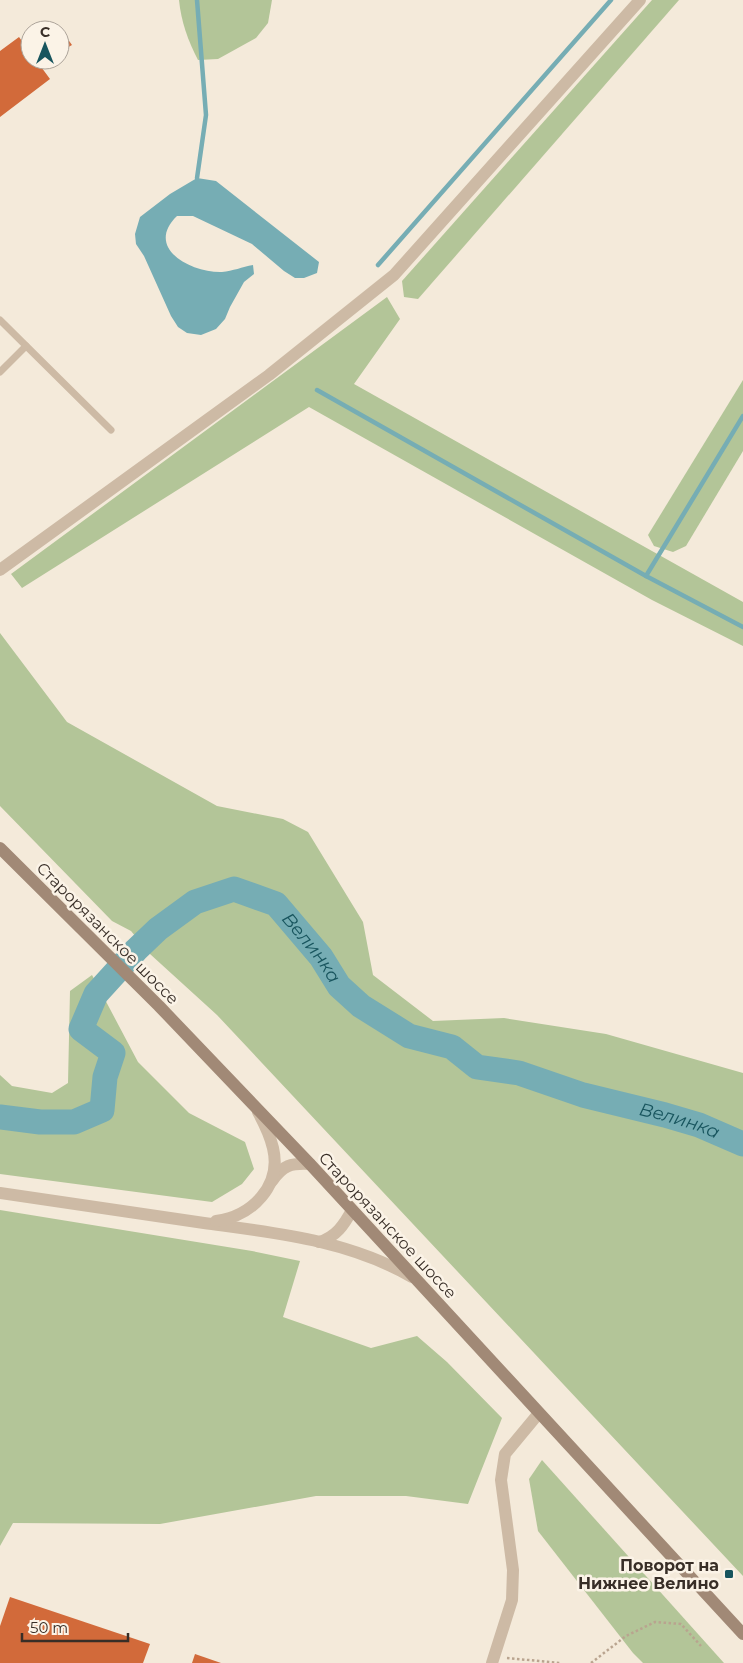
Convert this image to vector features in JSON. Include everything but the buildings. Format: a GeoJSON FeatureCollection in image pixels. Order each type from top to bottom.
{"type":"FeatureCollection","features":[{"type":"Feature","properties":{"kind":"main road","name":"Старорязанское шоссе"},"geometry":{"type":"LineString","coordinates":[[0,848],[159,1006],[310,1164],[743,1634]]}},
{"type":"Feature","properties":{"kind":"street"},"geometry":{"type":"LineString","coordinates":[[0,570],[269,375],[394,275],[640,0]]}},
{"type":"Feature","properties":{"kind":"street"},"geometry":{"type":"LineString","coordinates":[[255,1107],[266,1128],[273,1149],[275,1165],[270,1183]]}},
{"type":"Feature","properties":{"kind":"street"},"geometry":{"type":"LineString","coordinates":[[202,1222],[225,1220],[241,1214],[255,1205],[278,1172],[298,1163],[310,1164]]}},
{"type":"Feature","properties":{"kind":"street"},"geometry":{"type":"LineString","coordinates":[[0,1193],[202,1222],[319,1242],[360,1252],[415,1278]]}},
{"type":"Feature","properties":{"kind":"street"},"geometry":{"type":"LineString","coordinates":[[319,1242],[329,1239],[337,1232],[352,1210]]}},
{"type":"Feature","properties":{"kind":"street"},"geometry":{"type":"LineString","coordinates":[[493,1660],[512,1600],[513,1570],[501,1480],[505,1454],[539,1413]]}},
{"type":"Feature","properties":{"kind":"lane"},"geometry":{"type":"LineString","coordinates":[[0,320],[111,430]]}},
{"type":"Feature","properties":{"kind":"lane"},"geometry":{"type":"LineString","coordinates":[[0,372],[26,346]]}},
{"type":"Feature","properties":{"kind":"path"},"geometry":{"type":"LineString","coordinates":[[592,1663],[626,1636],[655,1622],[681,1624],[701,1646]]}},
{"type":"Feature","properties":{"kind":"path"},"geometry":{"type":"LineString","coordinates":[[493,1660],[560,1663]]}},
{"type":"Feature","properties":{"kind":"green space"},"geometry":{"type":"Polygon","coordinates":[[[179,0],[272,0],[268,23],[256,38],[218,59],[198,60],[181,16],[179,0]]]}},
{"type":"Feature","properties":{"kind":"green space"},"geometry":{"type":"Polygon","coordinates":[[[652,0],[679,0],[418,299],[404,297],[402,281],[652,0]]]}},
{"type":"Feature","properties":{"kind":"green space"},"geometry":{"type":"Polygon","coordinates":[[[387,297],[400,319],[354,384],[743,602],[743,646],[652,600],[309,407],[22,588],[11,574],[387,297]]]}},
{"type":"Feature","properties":{"kind":"green space"},"geometry":{"type":"Polygon","coordinates":[[[743,380],[743,451],[686,546],[673,552],[654,546],[648,535],[743,380]]]}},
{"type":"Feature","properties":{"kind":"green space"},"geometry":{"type":"Polygon","coordinates":[[[0,633],[67,722],[217,806],[283,819],[308,832],[363,922],[373,975],[433,1021],[504,1018],[606,1034],[743,1073],[743,1576],[217,1015],[150,954],[131,931],[112,921],[0,806],[0,633]]]}},
{"type":"Feature","properties":{"kind":"green space"},"geometry":{"type":"Polygon","coordinates":[[[92,975],[138,1062],[189,1113],[245,1142],[254,1169],[242,1184],[212,1202],[0,1174],[0,1075],[12,1086],[52,1093],[68,1083],[70,991],[92,975]]]}},
{"type":"Feature","properties":{"kind":"green space"},"geometry":{"type":"Polygon","coordinates":[[[0,1210],[252,1251],[300,1261],[283,1317],[371,1348],[417,1336],[447,1362],[502,1418],[468,1504],[406,1496],[316,1496],[160,1524],[13,1523],[0,1546],[0,1210]]]}},
{"type":"Feature","properties":{"kind":"green space"},"geometry":{"type":"Polygon","coordinates":[[[542,1460],[724,1663],[643,1663],[633,1653],[538,1531],[529,1479],[542,1460]]]}},
{"type":"Feature","properties":{"kind":"water"},"geometry":{"type":"Polygon","coordinates":[[[197,178],[216,181],[319,262],[317,273],[304,278],[295,278],[252,244],[193,216],[177,216],[168,228],[166,238],[169,248],[185,263],[197,268],[222,272],[253,265],[254,274],[244,282],[225,319],[216,329],[201,335],[187,333],[178,327],[171,316],[144,256],[136,244],[135,234],[140,217],[170,194],[197,178]]]}},
{"type":"Feature","properties":{"kind":"waterway"},"geometry":{"type":"LineString","coordinates":[[197,0],[206,115],[197,178]]}},
{"type":"Feature","properties":{"kind":"waterway"},"geometry":{"type":"LineString","coordinates":[[378,265],[611,0]]}},
{"type":"Feature","properties":{"kind":"waterway"},"geometry":{"type":"LineString","coordinates":[[317,390],[646,576],[743,627]]}},
{"type":"Feature","properties":{"kind":"waterway"},"geometry":{"type":"LineString","coordinates":[[646,576],[743,416]]}},
{"type":"Feature","properties":{"kind":"waterway","name":"Велинка"},"geometry":{"type":"LineString","coordinates":[[0,1117],[40,1122],[74,1122],[102,1110],[105,1077],[113,1053],[81,1029],[96,994],[158,929],[195,902],[234,889],[276,904],[321,957],[339,986],[361,1006],[409,1036],[452,1047],[477,1067],[519,1073],[583,1095],[665,1115],[699,1125],[743,1144]]}},
{"type":"Feature","properties":{"kind":"place","name":"Поворот на Нижнее Велино"},"geometry":{"type":"Point","coordinates":[729,1574]}}]}
